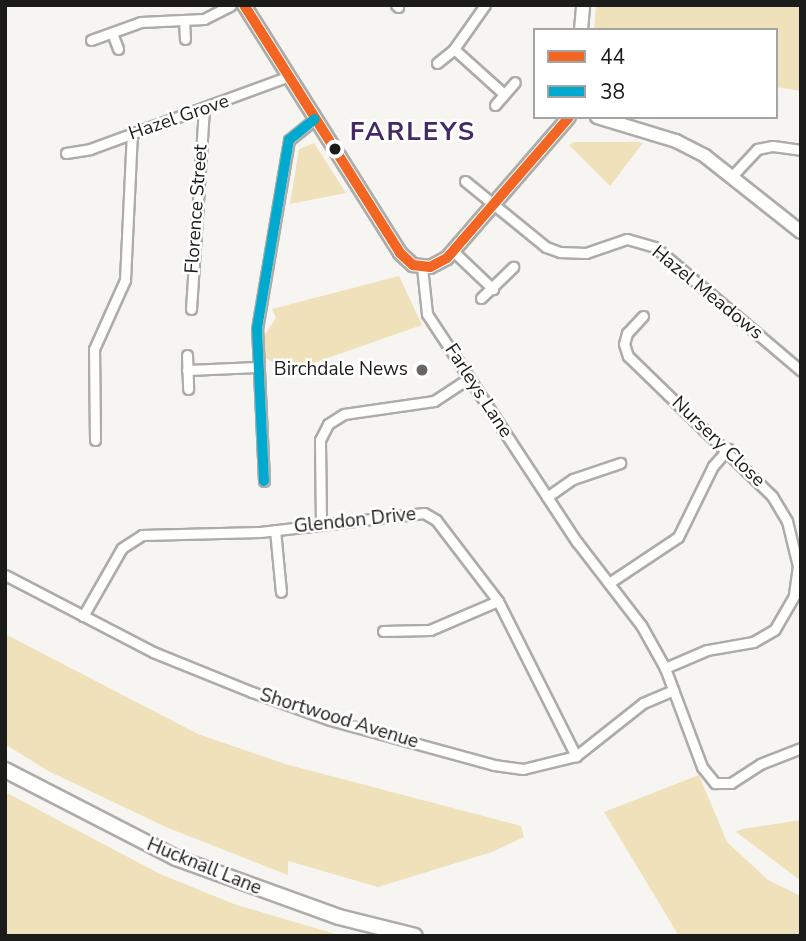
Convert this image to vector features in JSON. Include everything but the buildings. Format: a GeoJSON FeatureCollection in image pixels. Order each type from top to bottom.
{"type":"FeatureCollection","features":[{"type":"Feature","properties":{"kind":"main road","name":"Hucknall Lane"},"geometry":{"type":"LineString","coordinates":[[5,770],[176,858],[339,917],[415,936]]}},
{"type":"Feature","properties":{"kind":"street"},"geometry":{"type":"LineString","coordinates":[[90,40],[141,22],[217,15],[232,5]]}},
{"type":"Feature","properties":{"kind":"street"},"geometry":{"type":"LineString","coordinates":[[244,5],[400,253],[422,267],[437,264],[454,252],[567,119]]}},
{"type":"Feature","properties":{"kind":"street"},"geometry":{"type":"LineString","coordinates":[[437,63],[454,49],[485,5]]}},
{"type":"Feature","properties":{"kind":"street"},"geometry":{"type":"LineString","coordinates":[[581,28],[583,5]]}},
{"type":"Feature","properties":{"kind":"street"},"geometry":{"type":"LineString","coordinates":[[184,20],[185,39]]}},
{"type":"Feature","properties":{"kind":"street"},"geometry":{"type":"LineString","coordinates":[[112,33],[118,49]]}},
{"type":"Feature","properties":{"kind":"street"},"geometry":{"type":"LineString","coordinates":[[454,49],[504,94]]}},
{"type":"Feature","properties":{"kind":"street","name":"Hazel Grove"},"geometry":{"type":"LineString","coordinates":[[66,153],[132,134],[289,76]]}},
{"type":"Feature","properties":{"kind":"street"},"geometry":{"type":"LineString","coordinates":[[495,105],[515,82]]}},
{"type":"Feature","properties":{"kind":"street","name":"Florence Street"},"geometry":{"type":"LineString","coordinates":[[191,309],[204,109]]}},
{"type":"Feature","properties":{"kind":"street"},"geometry":{"type":"LineString","coordinates":[[264,481],[257,329],[289,140],[316,119]]}},
{"type":"Feature","properties":{"kind":"street"},"geometry":{"type":"LineString","coordinates":[[604,119],[676,141],[734,174],[801,232]]}},
{"type":"Feature","properties":{"kind":"street"},"geometry":{"type":"LineString","coordinates":[[95,440],[94,349],[125,280],[132,134]]}},
{"type":"Feature","properties":{"kind":"street"},"geometry":{"type":"LineString","coordinates":[[734,174],[757,149],[773,146],[801,150]]}},
{"type":"Feature","properties":{"kind":"street","name":"Hazel Meadows"},"geometry":{"type":"LineString","coordinates":[[465,181],[546,247],[560,252],[586,253],[627,239],[655,247],[801,371]]}},
{"type":"Feature","properties":{"kind":"street"},"geometry":{"type":"LineString","coordinates":[[454,252],[494,289]]}},
{"type":"Feature","properties":{"kind":"street","name":"Farleys Lane"},"geometry":{"type":"LineString","coordinates":[[422,267],[424,307],[547,497],[641,625],[665,668],[696,756],[715,783],[731,783],[760,764],[801,748]]}},
{"type":"Feature","properties":{"kind":"street"},"geometry":{"type":"LineString","coordinates":[[481,298],[494,289],[513,267]]}},
{"type":"Feature","properties":{"kind":"street","name":"Nursery Close"},"geometry":{"type":"LineString","coordinates":[[643,316],[627,333],[624,344],[628,356],[728,449],[772,496],[787,521],[798,566],[794,596],[774,630],[753,642],[714,648],[665,668]]}},
{"type":"Feature","properties":{"kind":"street"},"geometry":{"type":"LineString","coordinates":[[187,355],[188,389]]}},
{"type":"Feature","properties":{"kind":"street"},"geometry":{"type":"LineString","coordinates":[[187,370],[258,367]]}},
{"type":"Feature","properties":{"kind":"street"},"geometry":{"type":"LineString","coordinates":[[321,524],[320,440],[328,424],[344,414],[434,401],[469,378]]}},
{"type":"Feature","properties":{"kind":"street"},"geometry":{"type":"LineString","coordinates":[[609,583],[678,537],[713,466],[728,449]]}},
{"type":"Feature","properties":{"kind":"street"},"geometry":{"type":"LineString","coordinates":[[547,497],[573,479],[620,463]]}},
{"type":"Feature","properties":{"kind":"street","name":"Glendon Drive"},"geometry":{"type":"LineString","coordinates":[[83,616],[130,539],[275,530],[424,513],[436,520],[498,601],[576,756]]}},
{"type":"Feature","properties":{"kind":"street"},"geometry":{"type":"LineString","coordinates":[[275,530],[281,592]]}},
{"type":"Feature","properties":{"kind":"street","name":"Shortwood Avenue"},"geometry":{"type":"LineString","coordinates":[[5,575],[153,652],[330,720],[494,765],[523,769],[576,756],[643,703],[673,690]]}},
{"type":"Feature","properties":{"kind":"street"},"geometry":{"type":"LineString","coordinates":[[383,631],[430,630],[498,601]]}},
{"type":"Feature","properties":{"kind":"shaded area"},"geometry":{"type":"Polygon","coordinates":[[[596,5],[801,5],[801,91],[778,87],[778,28],[594,28],[596,5]]]}},
{"type":"Feature","properties":{"kind":"shaded area"},"geometry":{"type":"Polygon","coordinates":[[[574,142],[643,143],[610,186],[569,145],[574,142]]]}},
{"type":"Feature","properties":{"kind":"shaded area"},"geometry":{"type":"Polygon","coordinates":[[[314,143],[346,193],[290,204],[299,149],[314,143]]]}},
{"type":"Feature","properties":{"kind":"shaded area"},"geometry":{"type":"Polygon","coordinates":[[[399,276],[422,325],[291,371],[263,357],[264,336],[276,318],[272,309],[399,276]]]}},
{"type":"Feature","properties":{"kind":"shaded area"},"geometry":{"type":"Polygon","coordinates":[[[5,634],[198,734],[285,764],[521,826],[524,837],[492,852],[378,887],[288,861],[288,875],[168,828],[48,771],[5,744],[5,634]]]}},
{"type":"Feature","properties":{"kind":"shaded area"},"geometry":{"type":"Polygon","coordinates":[[[699,775],[727,842],[768,880],[801,896],[801,936],[679,936],[604,812],[699,775]]]}},
{"type":"Feature","properties":{"kind":"shaded area"},"geometry":{"type":"Polygon","coordinates":[[[5,792],[160,874],[234,904],[342,936],[5,936],[5,792]]]}},
{"type":"Feature","properties":{"kind":"shaded area"},"geometry":{"type":"Polygon","coordinates":[[[801,820],[801,881],[736,832],[742,829],[801,820]]]}},
{"type":"Feature","properties":{"kind":"transit line","name":"44"},"geometry":{"type":"LineString","coordinates":[[244,5],[400,253],[413,265],[430,267],[447,258],[567,119]]}},
{"type":"Feature","properties":{"kind":"transit line","name":"38"},"geometry":{"type":"LineString","coordinates":[[264,481],[257,329],[289,140],[315,119]]}},
{"type":"Feature","properties":{"kind":"place","name":"Birchdale News"},"geometry":{"type":"Point","coordinates":[422,370]}},
{"type":"Feature","properties":{"kind":"district","name":"FARLEYS"},"geometry":{"type":"Point","coordinates":[413,132]}}]}
